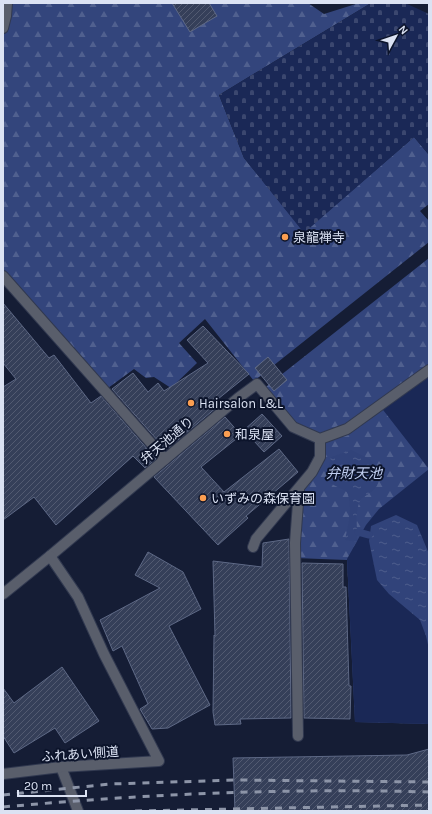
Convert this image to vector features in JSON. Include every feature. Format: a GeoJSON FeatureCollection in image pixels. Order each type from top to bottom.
{"type":"FeatureCollection","features":[{"type":"Feature","properties":{"kind":"street"},"geometry":{"type":"LineString","coordinates":[[3,28],[7,3]]}},
{"type":"Feature","properties":{"kind":"street"},"geometry":{"type":"LineString","coordinates":[[3,276],[165,459]]}},
{"type":"Feature","properties":{"kind":"street"},"geometry":{"type":"LineString","coordinates":[[253,547],[256,540],[299,490],[312,472],[320,457],[320,439],[347,430],[429,370]]}},
{"type":"Feature","properties":{"kind":"street","name":"弁天池通り"},"geometry":{"type":"LineString","coordinates":[[3,594],[238,398],[257,384],[293,427],[320,439]]}},
{"type":"Feature","properties":{"kind":"street"},"geometry":{"type":"LineString","coordinates":[[298,736],[295,543],[299,490]]}},
{"type":"Feature","properties":{"kind":"street","name":"ふれあい側道"},"geometry":{"type":"LineString","coordinates":[[3,774],[62,767],[159,762],[104,654],[78,597],[50,556]]}},
{"type":"Feature","properties":{"kind":"street"},"geometry":{"type":"LineString","coordinates":[[62,767],[78,811]]}},
{"type":"Feature","properties":{"kind":"green space"},"geometry":{"type":"Polygon","coordinates":[[[7,3],[308,3],[324,14],[359,3],[371,3],[219,95],[244,158],[304,232],[414,137],[429,155],[429,204],[420,211],[429,221],[429,242],[254,381],[205,319],[179,343],[197,363],[171,388],[154,377],[146,378],[134,369],[104,391],[3,276],[3,28],[7,3]]]}},
{"type":"Feature","properties":{"kind":"green space"},"geometry":{"type":"Polygon","coordinates":[[[371,3],[405,3],[429,14],[429,155],[414,137],[304,233],[244,158],[219,95],[371,3]]]}},
{"type":"Feature","properties":{"kind":"green space"},"geometry":{"type":"Polygon","coordinates":[[[429,258],[429,724],[355,722],[347,560],[295,558],[299,490],[312,472],[320,439],[293,427],[262,390],[429,258]]]}},
{"type":"Feature","properties":{"kind":"green space"},"geometry":{"type":"Polygon","coordinates":[[[429,370],[429,469],[380,406],[429,370]]]}},
{"type":"Feature","properties":{"kind":"green space"},"geometry":{"type":"Polygon","coordinates":[[[429,469],[429,724],[355,722],[347,559],[366,525],[379,509],[429,469]]]}},
{"type":"Feature","properties":{"kind":"water","name":"弁財天池"},"geometry":{"type":"Polygon","coordinates":[[[351,450],[370,459],[380,472],[377,486],[373,491],[361,499],[358,506],[357,542],[345,540],[349,516],[349,498],[347,492],[330,483],[328,469],[331,457],[351,450]]]}},
{"type":"Feature","properties":{"kind":"water"},"geometry":{"type":"Polygon","coordinates":[[[396,515],[417,525],[429,554],[429,649],[420,620],[389,594],[377,580],[369,541],[371,526],[396,515]]]}},
{"type":"Feature","properties":{"kind":"building"},"geometry":{"type":"Polygon","coordinates":[[[172,3],[209,3],[217,16],[190,32],[172,3]]]}},
{"type":"Feature","properties":{"kind":"building"},"geometry":{"type":"Polygon","coordinates":[[[3,303],[49,358],[54,355],[91,403],[101,396],[156,459],[145,468],[133,456],[56,525],[34,497],[3,520],[3,387],[16,379],[3,363],[3,303]]]}},
{"type":"Feature","properties":{"kind":"building"},"geometry":{"type":"Polygon","coordinates":[[[203,326],[249,374],[213,403],[217,407],[166,450],[112,389],[133,373],[148,392],[158,383],[164,391],[208,363],[187,340],[203,326]]]}},
{"type":"Feature","properties":{"kind":"building"},"geometry":{"type":"Polygon","coordinates":[[[268,357],[287,380],[274,391],[255,368],[268,357]]]}},
{"type":"Feature","properties":{"kind":"building"},"geometry":{"type":"Polygon","coordinates":[[[262,414],[282,436],[264,452],[244,430],[262,414]]]}},
{"type":"Feature","properties":{"kind":"building"},"geometry":{"type":"Polygon","coordinates":[[[225,417],[241,435],[201,467],[224,492],[279,449],[298,472],[246,516],[248,518],[218,545],[154,477],[225,417]]]}},
{"type":"Feature","properties":{"kind":"building"},"geometry":{"type":"Polygon","coordinates":[[[289,539],[291,718],[240,719],[241,724],[215,725],[213,712],[214,635],[215,636],[213,561],[262,567],[263,543],[289,539]]]}},
{"type":"Feature","properties":{"kind":"building"},"geometry":{"type":"Polygon","coordinates":[[[148,552],[183,572],[201,609],[169,626],[210,705],[168,728],[152,729],[140,709],[148,704],[122,646],[113,651],[100,620],[160,588],[135,575],[148,552]]]}},
{"type":"Feature","properties":{"kind":"building"},"geometry":{"type":"Polygon","coordinates":[[[302,563],[343,564],[343,587],[346,587],[349,686],[351,686],[350,719],[304,718],[302,563]]]}},
{"type":"Feature","properties":{"kind":"building"},"geometry":{"type":"Polygon","coordinates":[[[62,667],[99,721],[65,743],[55,728],[14,753],[3,736],[3,688],[14,703],[62,667]]]}},
{"type":"Feature","properties":{"kind":"building"},"geometry":{"type":"Polygon","coordinates":[[[429,749],[429,811],[235,811],[233,758],[407,755],[429,749]]]}},
{"type":"Feature","properties":{"kind":"waterway"},"geometry":{"type":"LineString","coordinates":[[358,532],[369,535]]}},
{"type":"Feature","properties":{"kind":"railway"},"geometry":{"type":"LineString","coordinates":[[3,795],[110,784],[236,780],[429,782]]}},
{"type":"Feature","properties":{"kind":"railway"},"geometry":{"type":"LineString","coordinates":[[3,807],[56,802],[216,793],[322,791],[429,792]]}},
{"type":"Feature","properties":{"kind":"railway"},"geometry":{"type":"LineString","coordinates":[[135,811],[429,805]]}},
{"type":"Feature","properties":{"kind":"place","name":"泉龍禅寺"},"geometry":{"type":"Point","coordinates":[285,237]}},
{"type":"Feature","properties":{"kind":"place","name":"Hairsalon L&L"},"geometry":{"type":"Point","coordinates":[191,403]}},
{"type":"Feature","properties":{"kind":"place","name":"和泉屋"},"geometry":{"type":"Point","coordinates":[227,434]}},
{"type":"Feature","properties":{"kind":"place","name":"いずみの森保育園"},"geometry":{"type":"Point","coordinates":[203,498]}}]}
